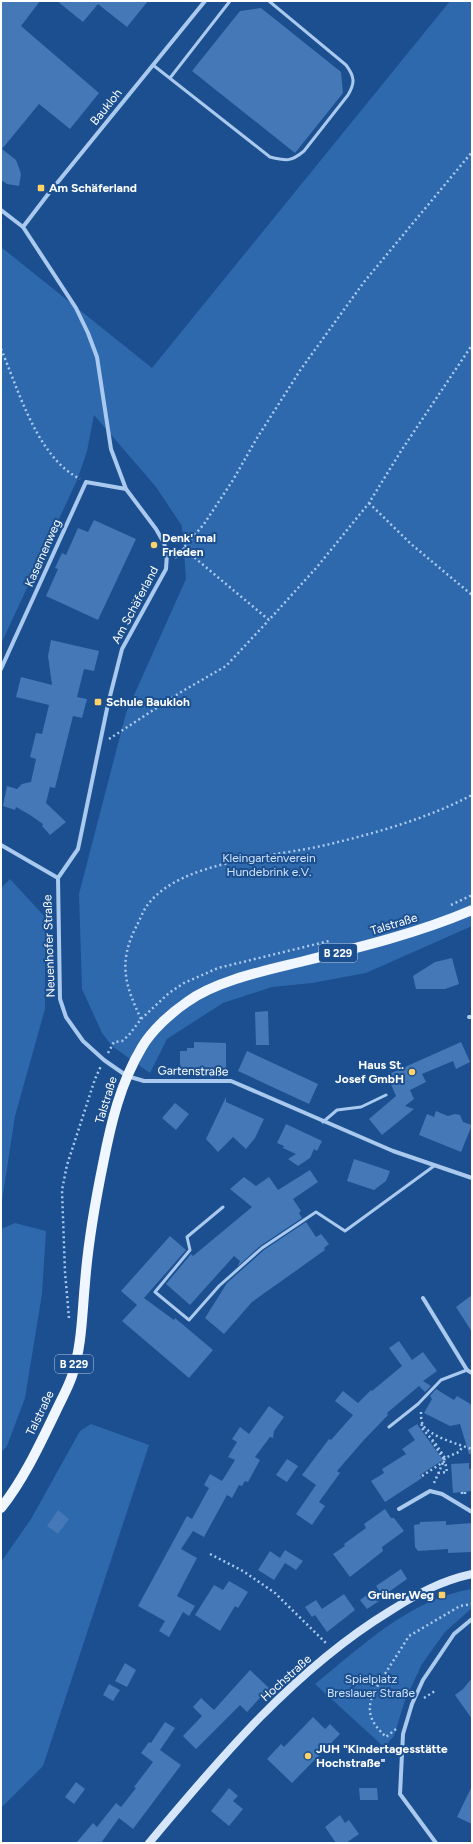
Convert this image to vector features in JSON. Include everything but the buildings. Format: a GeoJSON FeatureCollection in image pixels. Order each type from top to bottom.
{"type":"FeatureCollection","features":[{"type":"Feature","properties":{"kind":"main road","name":"Talstraße"},"geometry":{"type":"LineString","coordinates":[[1,1508],[27,1468],[72,1376],[82,1328],[85,1281],[95,1202],[115,1110],[127,1076],[143,1046],[166,1020],[188,1002],[221,985],[276,968],[393,939],[447,921],[472,910]]}},
{"type":"Feature","properties":{"kind":"main road","name":"Hochstraße"},"geometry":{"type":"LineString","coordinates":[[149,1843],[258,1720],[334,1651],[376,1620],[406,1601],[438,1584],[472,1574]]}},
{"type":"Feature","properties":{"kind":"street","name":"Baukloh"},"geometry":{"type":"LineString","coordinates":[[23,227],[205,1]]}},
{"type":"Feature","properties":{"kind":"street","name":"Am Schäferland"},"geometry":{"type":"LineString","coordinates":[[1,210],[23,227],[76,308],[97,357],[111,450],[126,489],[156,529],[164,544],[167,554],[166,569],[122,649],[108,704],[78,849],[58,878]]}},
{"type":"Feature","properties":{"kind":"street"},"geometry":{"type":"LineString","coordinates":[[86,482],[126,489]]}},
{"type":"Feature","properties":{"kind":"street","name":"Kasernenweg"},"geometry":{"type":"LineString","coordinates":[[1,669],[86,482]]}},
{"type":"Feature","properties":{"kind":"street","name":"Neuenhofer Straße"},"geometry":{"type":"LineString","coordinates":[[1,845],[58,878],[60,999],[66,1017],[75,1033],[104,1060],[127,1076]]}},
{"type":"Feature","properties":{"kind":"street","name":"Gartenstraße"},"geometry":{"type":"LineString","coordinates":[[127,1076],[144,1081],[231,1081],[393,1151],[472,1178]]}},
{"type":"Feature","properties":{"kind":"street"},"geometry":{"type":"LineString","coordinates":[[423,1298],[467,1370],[472,1373]]}},
{"type":"Feature","properties":{"kind":"street"},"geometry":{"type":"LineString","coordinates":[[400,1509],[430,1491],[442,1494],[472,1512]]}},
{"type":"Feature","properties":{"kind":"street"},"geometry":{"type":"LineString","coordinates":[[436,1843],[400,1794],[403,1734],[412,1704],[423,1680],[454,1634],[472,1619]]}},
{"type":"Feature","properties":{"kind":"lane"},"geometry":{"type":"LineString","coordinates":[[170,78],[230,1]]}},
{"type":"Feature","properties":{"kind":"lane"},"geometry":{"type":"LineString","coordinates":[[153,65],[270,157],[285,161],[296,158],[304,151],[348,95],[354,85],[353,74],[346,65],[269,1]]}},
{"type":"Feature","properties":{"kind":"lane"},"geometry":{"type":"LineString","coordinates":[[323,1122],[337,1110],[361,1108],[386,1095]]}},
{"type":"Feature","properties":{"kind":"lane"},"geometry":{"type":"LineString","coordinates":[[223,1207],[187,1237],[190,1250],[155,1292],[188,1320],[219,1286],[262,1248],[316,1212],[345,1231],[434,1166]]}},
{"type":"Feature","properties":{"kind":"lane"},"geometry":{"type":"LineString","coordinates":[[388,1427],[418,1404],[441,1380],[467,1370]]}},
{"type":"Feature","properties":{"kind":"path"},"geometry":{"type":"LineString","coordinates":[[166,569],[204,524],[301,369],[364,282],[472,152]]}},
{"type":"Feature","properties":{"kind":"path"},"geometry":{"type":"LineString","coordinates":[[100,746],[181,692],[226,666],[269,620],[317,567],[370,503],[401,451],[472,345]]}},
{"type":"Feature","properties":{"kind":"path"},"geometry":{"type":"LineString","coordinates":[[1,349],[36,433],[57,463],[70,473],[86,482]]}},
{"type":"Feature","properties":{"kind":"path"},"geometry":{"type":"LineString","coordinates":[[370,503],[411,544],[472,595]]}},
{"type":"Feature","properties":{"kind":"path"},"geometry":{"type":"LineString","coordinates":[[183,548],[269,620]]}},
{"type":"Feature","properties":{"kind":"path"},"geometry":{"type":"LineString","coordinates":[[141,1019],[128,990],[125,967],[129,941],[148,904],[177,880],[205,869],[326,845],[400,825],[431,814],[472,795]]}},
{"type":"Feature","properties":{"kind":"path"},"geometry":{"type":"LineString","coordinates":[[444,908],[472,895]]}},
{"type":"Feature","properties":{"kind":"path"},"geometry":{"type":"LineString","coordinates":[[70,1322],[65,1272],[62,1190],[67,1165],[95,1079],[114,1042],[122,1041],[129,1035],[141,1019],[169,993],[184,983],[218,968],[334,940]]}},
{"type":"Feature","properties":{"kind":"path"},"geometry":{"type":"LineString","coordinates":[[418,1404],[422,1424],[421,1427],[435,1443],[445,1460],[447,1472],[438,1473],[445,1460]]}},
{"type":"Feature","properties":{"kind":"path"},"geometry":{"type":"LineString","coordinates":[[422,1424],[440,1437],[472,1448]]}},
{"type":"Feature","properties":{"kind":"path"},"geometry":{"type":"LineString","coordinates":[[435,1443],[440,1437]]}},
{"type":"Feature","properties":{"kind":"path"},"geometry":{"type":"LineString","coordinates":[[432,1441],[445,1460]]}},
{"type":"Feature","properties":{"kind":"path"},"geometry":{"type":"LineString","coordinates":[[422,1476],[459,1452],[463,1446]]}},
{"type":"Feature","properties":{"kind":"path"},"geometry":{"type":"LineString","coordinates":[[210,1554],[243,1571],[275,1593],[334,1651]]}},
{"type":"Feature","properties":{"kind":"path"},"geometry":{"type":"LineString","coordinates":[[396,1729],[386,1737],[374,1725],[369,1713],[369,1704],[373,1694],[409,1636],[460,1606],[472,1604]]}},
{"type":"Feature","properties":{"kind":"path"},"geometry":{"type":"LineString","coordinates":[[423,1698],[435,1691]]}},
{"type":"Feature","properties":{"kind":"green space","name":"Kleingartenverein Hundebrink e.V."},"geometry":{"type":"Polygon","coordinates":[[[450,1],[472,1],[472,926],[366,973],[312,983],[272,987],[223,1003],[167,1039],[150,1073],[112,1046],[102,1033],[82,989],[79,894],[126,713],[186,579],[182,526],[156,487],[94,415],[87,451],[78,478],[1,644],[1,247],[152,368],[450,1]]]}},
{"type":"Feature","properties":{"kind":"green space"},"geometry":{"type":"Polygon","coordinates":[[[10,879],[45,917],[45,1009],[15,1116],[1,1207],[1,888],[10,879]]]}},
{"type":"Feature","properties":{"kind":"green space"},"geometry":{"type":"Polygon","coordinates":[[[15,1223],[46,1231],[42,1294],[25,1398],[7,1446],[1,1453],[1,1229],[15,1223]]]}},
{"type":"Feature","properties":{"kind":"green space"},"geometry":{"type":"Polygon","coordinates":[[[91,1424],[149,1445],[43,1766],[1,1808],[1,1562],[31,1519],[80,1431],[91,1424]]]}},
{"type":"Feature","properties":{"kind":"green space","name":"Spielplatz Breslauer Straße"},"geometry":{"type":"Polygon","coordinates":[[[472,1589],[472,1608],[445,1632],[422,1664],[405,1700],[394,1736],[384,1747],[315,1684],[369,1640],[407,1613],[449,1594],[472,1589]]]}},
{"type":"Feature","properties":{"kind":"place","name":"Am Schäferland"},"geometry":{"type":"Point","coordinates":[41,188]}},
{"type":"Feature","properties":{"kind":"place","name":"Denk' mal Frieden"},"geometry":{"type":"Point","coordinates":[154,545]}},
{"type":"Feature","properties":{"kind":"place","name":"Schule Baukloh"},"geometry":{"type":"Point","coordinates":[98,702]}},
{"type":"Feature","properties":{"kind":"place","name":"Haus St. Josef GmbH"},"geometry":{"type":"Point","coordinates":[412,1072]}},
{"type":"Feature","properties":{"kind":"place","name":"Grüner Weg"},"geometry":{"type":"Point","coordinates":[442,1595]}},
{"type":"Feature","properties":{"kind":"place","name":"JUH \"Kindertagesstätte Hochstraße\""},"geometry":{"type":"Point","coordinates":[308,1756]}}]}
